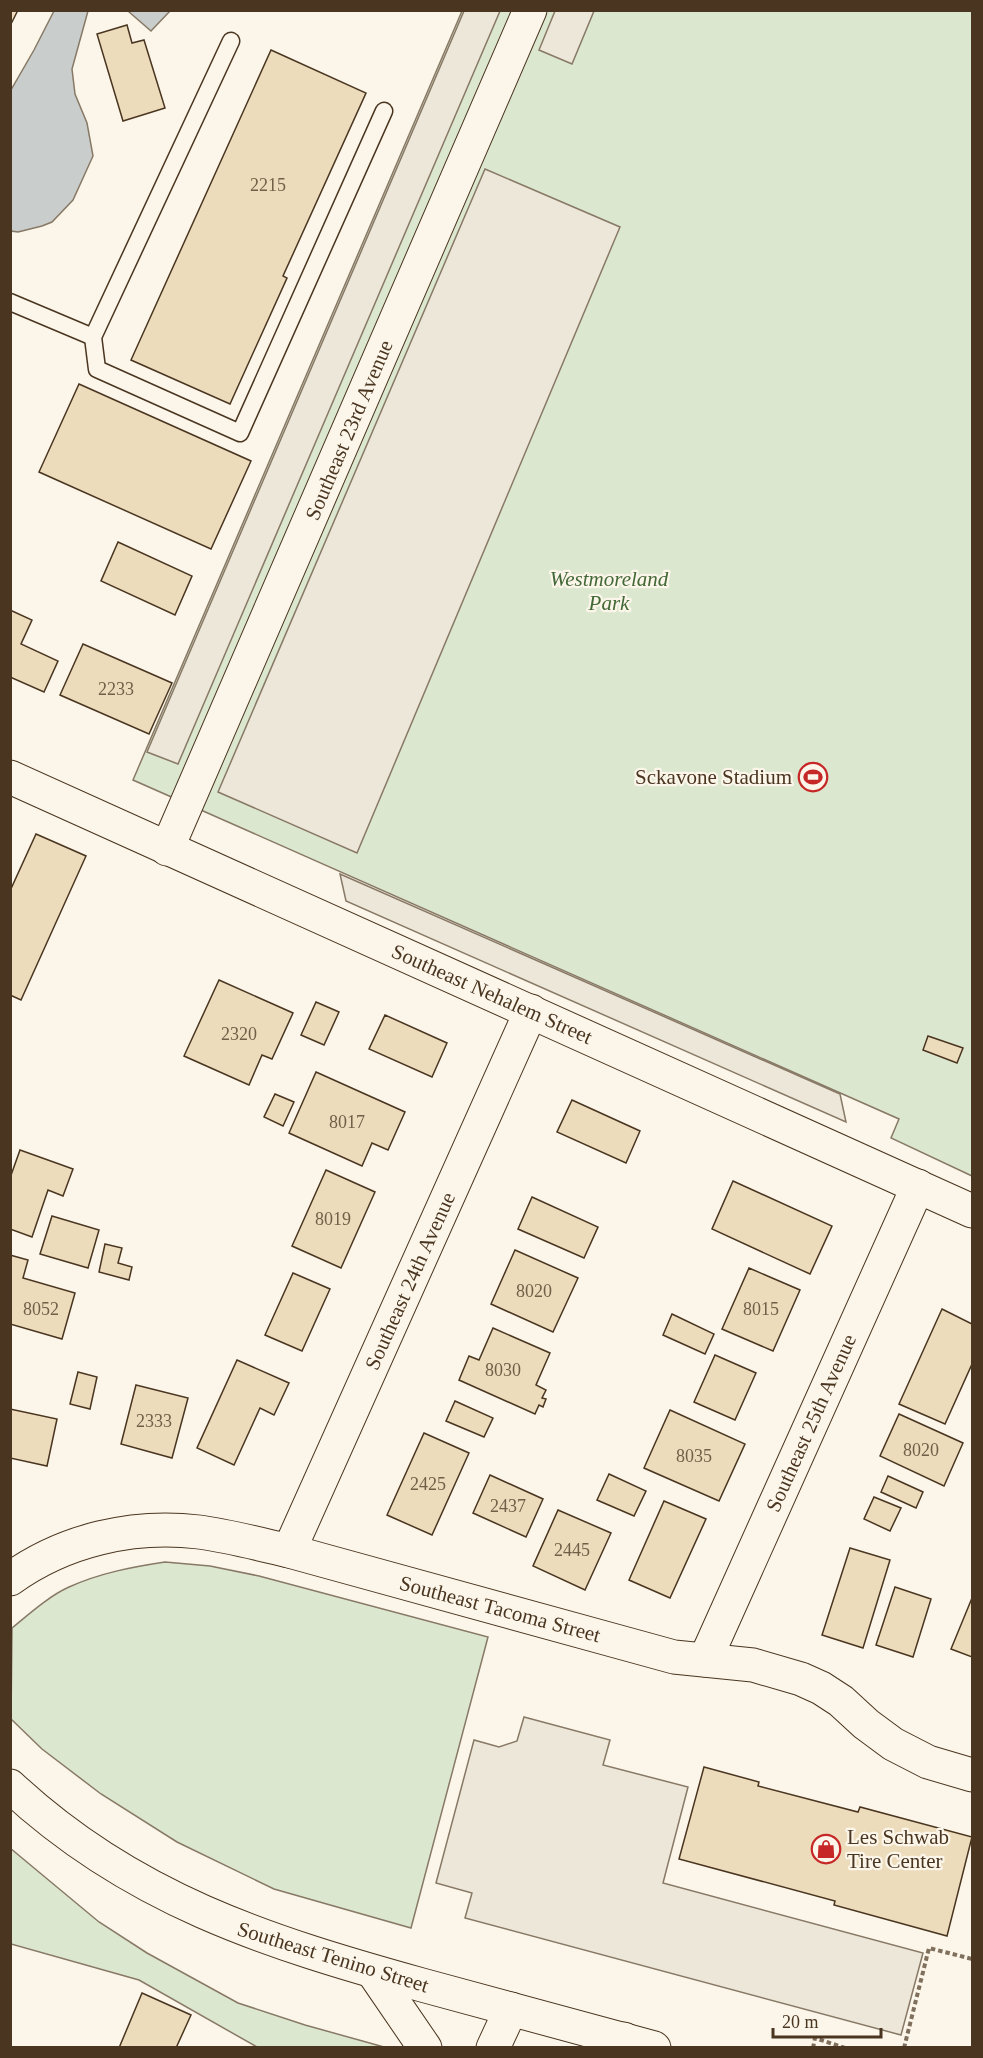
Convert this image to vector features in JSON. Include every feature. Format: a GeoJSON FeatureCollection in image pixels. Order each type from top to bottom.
{"type":"FeatureCollection","features":[{"type":"Feature","properties":{"kind":"main road","name":"Southeast 23rd Avenue"},"geometry":{"type":"LineString","coordinates":[[167,849],[530,10]]}},
{"type":"Feature","properties":{"kind":"main road","name":"Southeast Nehalem Street"},"geometry":{"type":"LineString","coordinates":[[10,777],[972,1211]]}},
{"type":"Feature","properties":{"kind":"main road","name":"Southeast 24th Avenue"},"geometry":{"type":"LineString","coordinates":[[289,1551],[531,1011]]}},
{"type":"Feature","properties":{"kind":"main road","name":"Southeast 25th Avenue"},"geometry":{"type":"LineString","coordinates":[[705,1660],[918,1186]]}},
{"type":"Feature","properties":{"kind":"main road","name":"Southeast Tacoma Street"},"geometry":{"type":"LineString","coordinates":[[10,1579],[73,1545],[116,1533],[197,1532],[289,1551],[674,1657],[753,1665],[801,1679],[822,1688],[841,1701],[893,1744],[928,1762],[972,1775]]}},
{"type":"Feature","properties":{"kind":"main road","name":"Southeast Tenino Street"},"geometry":{"type":"LineString","coordinates":[[10,1786],[66,1832],[118,1869],[173,1899],[243,1930],[373,1972],[511,2009],[629,2045]]}},
{"type":"Feature","properties":{"kind":"main road"},"geometry":{"type":"LineString","coordinates":[[373,1972],[425,2048]]}},
{"type":"Feature","properties":{"kind":"main road"},"geometry":{"type":"LineString","coordinates":[[493,2048],[511,2009]]}},
{"type":"Feature","properties":{"kind":"lane"},"geometry":{"type":"LineString","coordinates":[[231,41],[93,337],[97,369],[240,433],[384,111]]}},
{"type":"Feature","properties":{"kind":"lane"},"geometry":{"type":"LineString","coordinates":[[10,302],[93,337]]}},
{"type":"Feature","properties":{"kind":"path"},"geometry":{"type":"LineString","coordinates":[[904,2048],[929,1948],[972,1959]]}},
{"type":"Feature","properties":{"kind":"path"},"geometry":{"type":"LineString","coordinates":[[813,2048],[815,2038],[845,2048]]}},
{"type":"Feature","properties":{"kind":"green space","name":"Westmoreland Park"},"geometry":{"type":"Polygon","coordinates":[[[462,11],[972,11],[972,1176],[891,1138],[899,1119],[133,780],[462,11]]]}},
{"type":"Feature","properties":{"kind":"green space"},"geometry":{"type":"Polygon","coordinates":[[[165,1562],[210,1566],[259,1576],[488,1637],[411,1928],[274,1889],[177,1842],[101,1794],[42,1749],[11,1719],[12,1628],[47,1600],[69,1587],[116,1571],[165,1562]]]}},
{"type":"Feature","properties":{"kind":"green space"},"geometry":{"type":"Polygon","coordinates":[[[10,1848],[99,1922],[147,1953],[238,2003],[384,2047],[257,2047],[139,1980],[11,1944],[10,1848]]]}},
{"type":"Feature","properties":{"kind":"shaded area"},"geometry":{"type":"Polygon","coordinates":[[[54,11],[88,11],[72,69],[75,94],[87,123],[93,156],[73,200],[52,222],[18,232],[11,231],[11,90],[54,11]]]}},
{"type":"Feature","properties":{"kind":"shaded area"},"geometry":{"type":"Polygon","coordinates":[[[128,11],[170,11],[151,31],[128,11]]]}},
{"type":"Feature","properties":{"kind":"shaded area"},"geometry":{"type":"Polygon","coordinates":[[[464,11],[500,11],[178,764],[147,752],[464,11]]]}},
{"type":"Feature","properties":{"kind":"shaded area"},"geometry":{"type":"Polygon","coordinates":[[[555,11],[594,11],[572,64],[539,50],[555,11]]]}},
{"type":"Feature","properties":{"kind":"shaded area"},"geometry":{"type":"Polygon","coordinates":[[[485,169],[620,227],[357,853],[218,792],[485,169]]]}},
{"type":"Feature","properties":{"kind":"shaded area"},"geometry":{"type":"Polygon","coordinates":[[[340,874],[840,1094],[846,1122],[346,901],[340,874]]]}},
{"type":"Feature","properties":{"kind":"shaded area"},"geometry":{"type":"Polygon","coordinates":[[[524,1717],[610,1740],[603,1765],[688,1787],[663,1883],[923,1953],[901,2035],[465,1918],[472,1893],[436,1883],[474,1740],[499,1747],[517,1741],[524,1717]]]}},
{"type":"Feature","properties":{"kind":"building"},"geometry":{"type":"Polygon","coordinates":[[[10,10],[18,10],[10,26],[10,10]]]}},
{"type":"Feature","properties":{"kind":"building"},"geometry":{"type":"Polygon","coordinates":[[[127,25],[132,43],[144,40],[165,108],[123,121],[97,34],[127,25]]]}},
{"type":"Feature","properties":{"kind":"building"},"geometry":{"type":"Polygon","coordinates":[[[271,50],[366,93],[283,276],[287,278],[230,404],[131,360],[271,50]]]}},
{"type":"Feature","properties":{"kind":"building"},"geometry":{"type":"Polygon","coordinates":[[[79,384],[251,461],[211,549],[39,472],[79,384]]]}},
{"type":"Feature","properties":{"kind":"building"},"geometry":{"type":"Polygon","coordinates":[[[118,542],[192,576],[175,615],[101,581],[118,542]]]}},
{"type":"Feature","properties":{"kind":"building"},"geometry":{"type":"Polygon","coordinates":[[[10,610],[32,620],[21,644],[58,661],[44,692],[10,677],[10,610]]]}},
{"type":"Feature","properties":{"kind":"building"},"geometry":{"type":"Polygon","coordinates":[[[83,644],[172,683],[149,734],[60,695],[83,644]]]}},
{"type":"Feature","properties":{"kind":"building"},"geometry":{"type":"Polygon","coordinates":[[[36,834],[86,856],[21,1000],[10,995],[10,891],[36,834]]]}},
{"type":"Feature","properties":{"kind":"building"},"geometry":{"type":"Polygon","coordinates":[[[219,980],[293,1013],[272,1059],[262,1055],[249,1085],[184,1056],[219,980]]]}},
{"type":"Feature","properties":{"kind":"building"},"geometry":{"type":"Polygon","coordinates":[[[316,1002],[339,1012],[324,1045],[301,1035],[316,1002]]]}},
{"type":"Feature","properties":{"kind":"building"},"geometry":{"type":"Polygon","coordinates":[[[385,1015],[447,1043],[432,1077],[369,1049],[385,1015]]]}},
{"type":"Feature","properties":{"kind":"building"},"geometry":{"type":"Polygon","coordinates":[[[928,1036],[963,1048],[957,1063],[923,1050],[928,1036]]]}},
{"type":"Feature","properties":{"kind":"building"},"geometry":{"type":"Polygon","coordinates":[[[316,1072],[405,1112],[388,1150],[372,1143],[362,1166],[289,1133],[316,1072]]]}},
{"type":"Feature","properties":{"kind":"building"},"geometry":{"type":"Polygon","coordinates":[[[275,1094],[294,1102],[283,1126],[264,1117],[275,1094]]]}},
{"type":"Feature","properties":{"kind":"building"},"geometry":{"type":"Polygon","coordinates":[[[572,1100],[640,1131],[626,1163],[557,1132],[572,1100]]]}},
{"type":"Feature","properties":{"kind":"building"},"geometry":{"type":"Polygon","coordinates":[[[20,1150],[73,1169],[63,1196],[48,1190],[32,1237],[10,1229],[10,1178],[20,1150]]]}},
{"type":"Feature","properties":{"kind":"building"},"geometry":{"type":"Polygon","coordinates":[[[326,1170],[375,1192],[341,1268],[292,1246],[326,1170]]]}},
{"type":"Feature","properties":{"kind":"building"},"geometry":{"type":"Polygon","coordinates":[[[733,1181],[832,1226],[810,1274],[712,1229],[733,1181]]]}},
{"type":"Feature","properties":{"kind":"building"},"geometry":{"type":"Polygon","coordinates":[[[532,1197],[598,1227],[584,1258],[518,1229],[532,1197]]]}},
{"type":"Feature","properties":{"kind":"building"},"geometry":{"type":"Polygon","coordinates":[[[52,1216],[99,1230],[88,1268],[40,1254],[52,1216]]]}},
{"type":"Feature","properties":{"kind":"building"},"geometry":{"type":"Polygon","coordinates":[[[105,1244],[122,1248],[118,1263],[132,1267],[129,1280],[99,1272],[105,1244]]]}},
{"type":"Feature","properties":{"kind":"building"},"geometry":{"type":"Polygon","coordinates":[[[515,1250],[578,1278],[553,1332],[491,1304],[515,1250]]]}},
{"type":"Feature","properties":{"kind":"building"},"geometry":{"type":"Polygon","coordinates":[[[10,1255],[28,1260],[23,1278],[75,1293],[62,1339],[10,1324],[10,1255]]]}},
{"type":"Feature","properties":{"kind":"building"},"geometry":{"type":"Polygon","coordinates":[[[749,1268],[800,1290],[773,1351],[722,1329],[749,1268]]]}},
{"type":"Feature","properties":{"kind":"building"},"geometry":{"type":"Polygon","coordinates":[[[293,1273],[330,1289],[302,1351],[265,1335],[293,1273]]]}},
{"type":"Feature","properties":{"kind":"building"},"geometry":{"type":"Polygon","coordinates":[[[942,1309],[972,1324],[972,1364],[945,1424],[899,1404],[942,1309]]]}},
{"type":"Feature","properties":{"kind":"building"},"geometry":{"type":"Polygon","coordinates":[[[672,1314],[714,1334],[705,1354],[663,1335],[672,1314]]]}},
{"type":"Feature","properties":{"kind":"building"},"geometry":{"type":"Polygon","coordinates":[[[493,1328],[550,1353],[536,1385],[546,1390],[542,1398],[546,1399],[543,1407],[539,1405],[535,1414],[459,1380],[469,1356],[479,1360],[493,1328]]]}},
{"type":"Feature","properties":{"kind":"building"},"geometry":{"type":"Polygon","coordinates":[[[715,1355],[756,1373],[735,1420],[694,1402],[715,1355]]]}},
{"type":"Feature","properties":{"kind":"building"},"geometry":{"type":"Polygon","coordinates":[[[237,1360],[289,1383],[274,1415],[260,1408],[234,1465],[197,1448],[237,1360]]]}},
{"type":"Feature","properties":{"kind":"building"},"geometry":{"type":"Polygon","coordinates":[[[78,1372],[97,1377],[90,1409],[70,1404],[78,1372]]]}},
{"type":"Feature","properties":{"kind":"building"},"geometry":{"type":"Polygon","coordinates":[[[136,1385],[188,1398],[172,1458],[121,1444],[136,1385]]]}},
{"type":"Feature","properties":{"kind":"building"},"geometry":{"type":"Polygon","coordinates":[[[455,1401],[493,1418],[484,1437],[446,1421],[455,1401]]]}},
{"type":"Feature","properties":{"kind":"building"},"geometry":{"type":"Polygon","coordinates":[[[10,1409],[57,1419],[47,1466],[10,1458],[10,1409]]]}},
{"type":"Feature","properties":{"kind":"building"},"geometry":{"type":"Polygon","coordinates":[[[670,1410],[745,1444],[719,1501],[644,1468],[670,1410]]]}},
{"type":"Feature","properties":{"kind":"building"},"geometry":{"type":"Polygon","coordinates":[[[899,1414],[963,1443],[944,1486],[880,1456],[899,1414]]]}},
{"type":"Feature","properties":{"kind":"building"},"geometry":{"type":"Polygon","coordinates":[[[424,1433],[469,1453],[432,1535],[387,1515],[424,1433]]]}},
{"type":"Feature","properties":{"kind":"building"},"geometry":{"type":"Polygon","coordinates":[[[609,1474],[646,1491],[634,1516],[597,1500],[609,1474]]]}},
{"type":"Feature","properties":{"kind":"building"},"geometry":{"type":"Polygon","coordinates":[[[490,1475],[543,1499],[526,1537],[473,1513],[490,1475]]]}},
{"type":"Feature","properties":{"kind":"building"},"geometry":{"type":"Polygon","coordinates":[[[888,1476],[923,1492],[916,1508],[881,1492],[888,1476]]]}},
{"type":"Feature","properties":{"kind":"building"},"geometry":{"type":"Polygon","coordinates":[[[874,1497],[901,1508],[890,1531],[864,1519],[874,1497]]]}},
{"type":"Feature","properties":{"kind":"building"},"geometry":{"type":"Polygon","coordinates":[[[664,1501],[706,1519],[670,1598],[629,1580],[664,1501]]]}},
{"type":"Feature","properties":{"kind":"building"},"geometry":{"type":"Polygon","coordinates":[[[558,1510],[611,1533],[585,1590],[533,1566],[558,1510]]]}},
{"type":"Feature","properties":{"kind":"building"},"geometry":{"type":"Polygon","coordinates":[[[850,1548],[890,1560],[863,1648],[822,1635],[850,1548]]]}},
{"type":"Feature","properties":{"kind":"building"},"geometry":{"type":"Polygon","coordinates":[[[895,1587],[931,1599],[913,1657],[876,1645],[895,1587]]]}},
{"type":"Feature","properties":{"kind":"building"},"geometry":{"type":"Polygon","coordinates":[[[972,1598],[972,1657],[951,1649],[972,1598]]]}},
{"type":"Feature","properties":{"kind":"building","name":"Les Schwab Tire Center"},"geometry":{"type":"Polygon","coordinates":[[[704,1767],[759,1782],[758,1786],[858,1812],[860,1807],[972,1837],[947,1936],[834,1905],[835,1901],[679,1859],[704,1767]]]}},
{"type":"Feature","properties":{"kind":"building"},"geometry":{"type":"Polygon","coordinates":[[[142,1993],[191,2015],[176,2048],[119,2048],[142,1993]]]}},
{"type":"Feature","properties":{"kind":"place","name":"Sckavone Stadium"},"geometry":{"type":"Point","coordinates":[813,777]}},
{"type":"Feature","properties":{"kind":"place","name":"Les Schwab Tire Center"},"geometry":{"type":"Point","coordinates":[826,1849]}}]}
